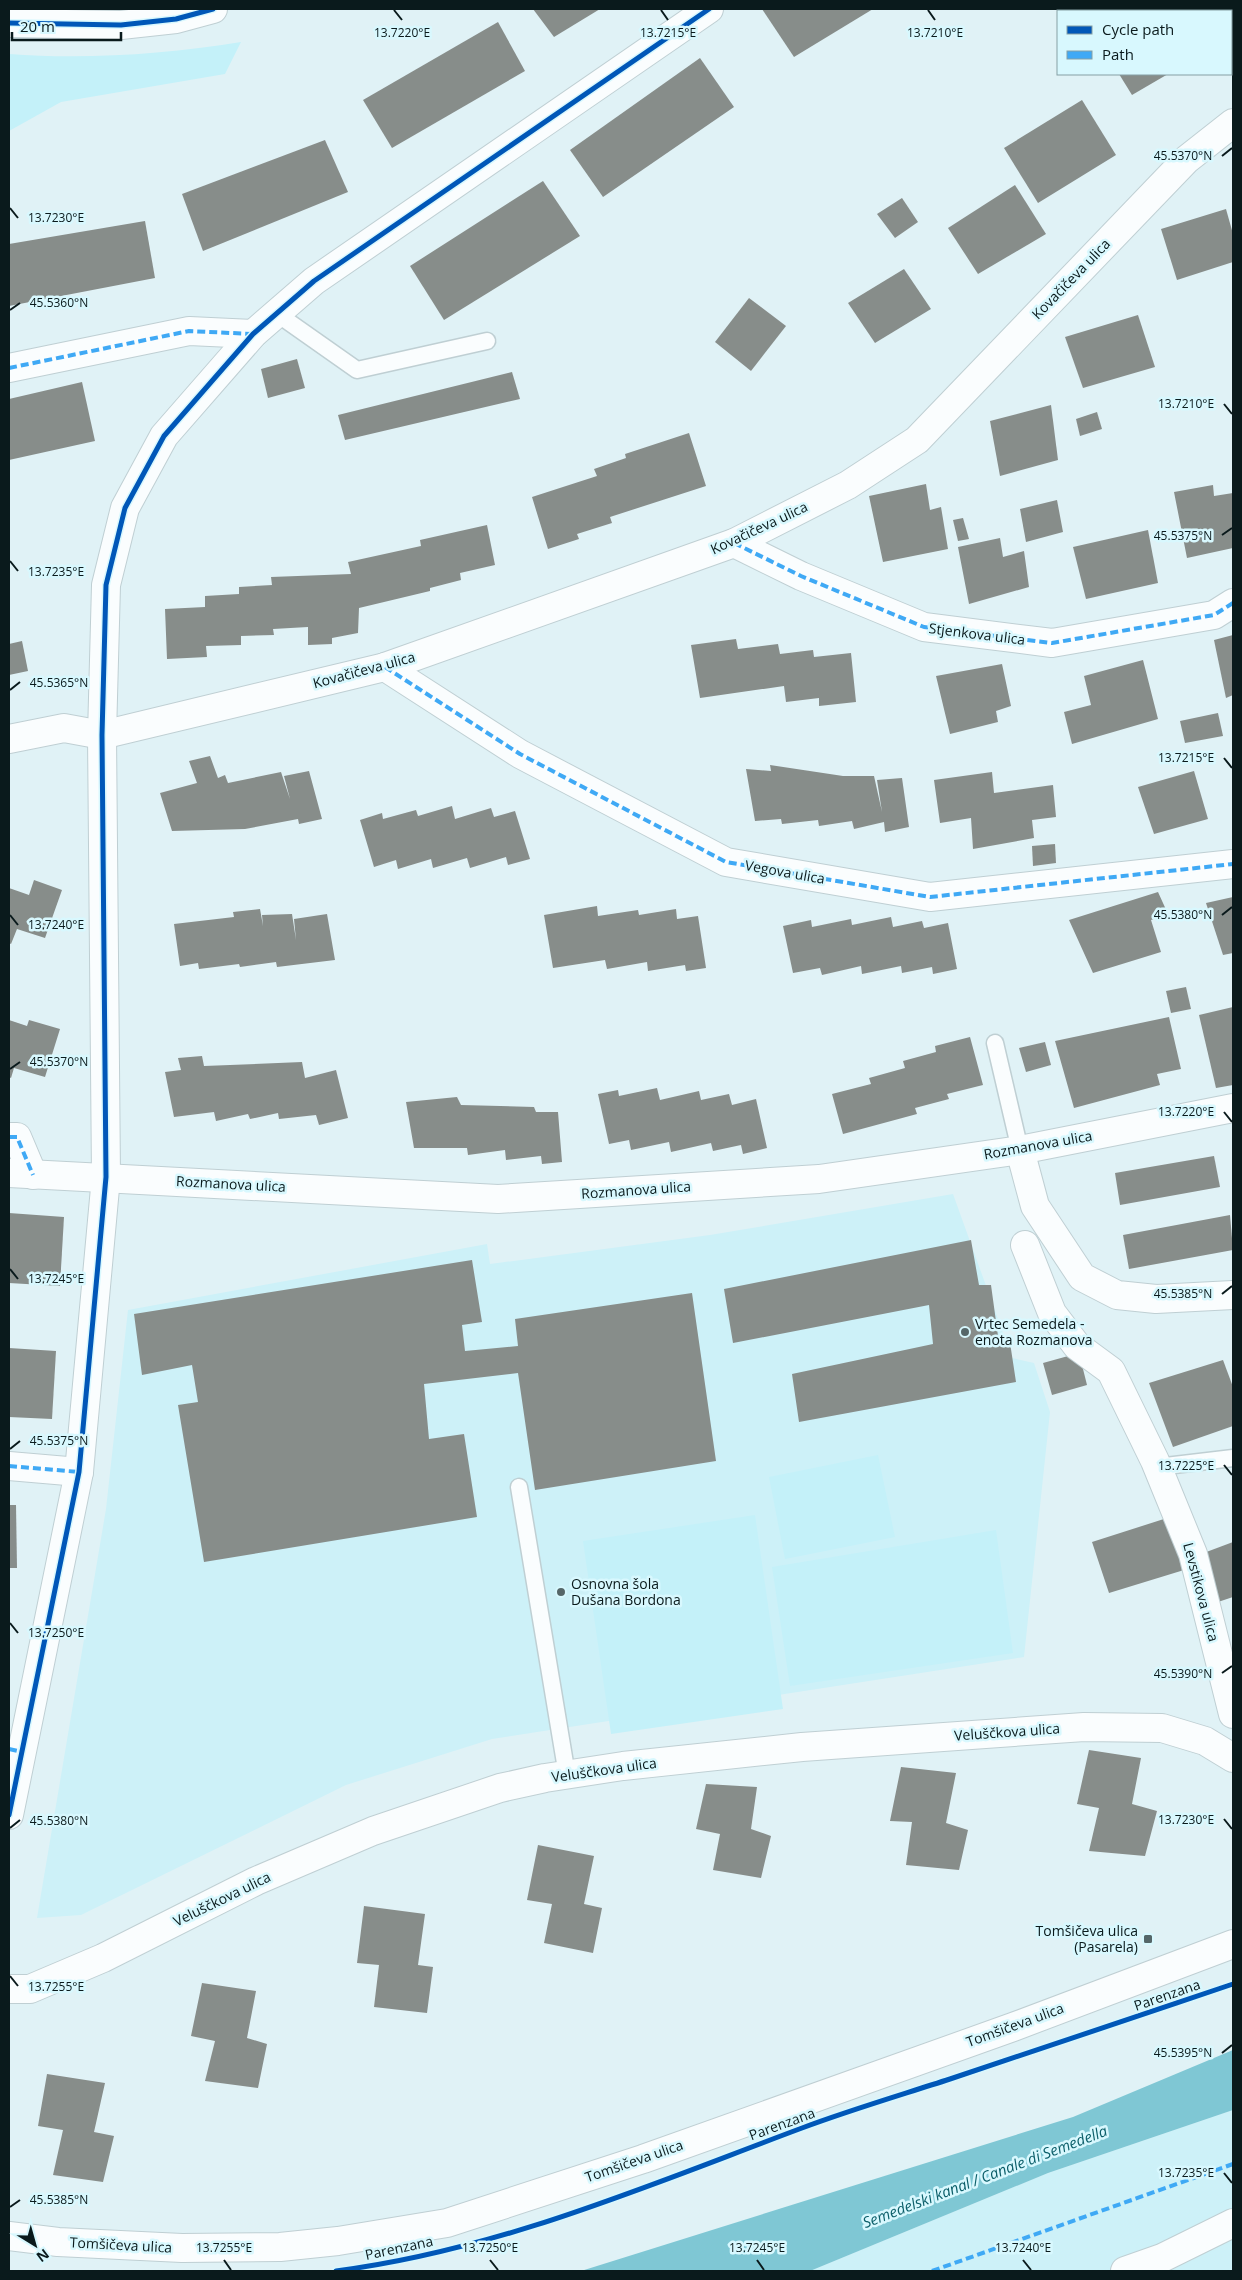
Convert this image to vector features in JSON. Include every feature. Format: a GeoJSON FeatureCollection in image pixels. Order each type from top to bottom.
{"type":"FeatureCollection","features":[{"type":"Feature","properties":{"kind":"street"},"geometry":{"type":"LineString","coordinates":[[9,23],[121,25],[176,19],[213,9]]}},
{"type":"Feature","properties":{"kind":"street"},"geometry":{"type":"LineString","coordinates":[[9,1814],[15,1751],[79,1472],[106,1178],[102,735],[106,585],[126,508],[164,436],[253,334],[276,313],[314,281],[709,9]]}},
{"type":"Feature","properties":{"kind":"street","name":"Kovačičeva ulica"},"geometry":{"type":"LineString","coordinates":[[102,735],[385,667],[734,543],[848,485],[917,440],[1186,160],[1233,123]]}},
{"type":"Feature","properties":{"kind":"street"},"geometry":{"type":"LineString","coordinates":[[9,368],[189,331],[253,334]]}},
{"type":"Feature","properties":{"kind":"street","name":"Stjenkova ulica"},"geometry":{"type":"LineString","coordinates":[[734,543],[801,576],[924,627],[1052,643],[1214,615],[1233,603]]}},
{"type":"Feature","properties":{"kind":"street","name":"Vegova ulica"},"geometry":{"type":"LineString","coordinates":[[385,667],[520,754],[726,862],[930,897],[1233,864]]}},
{"type":"Feature","properties":{"kind":"street"},"geometry":{"type":"LineString","coordinates":[[9,739],[64,728],[102,735]]}},
{"type":"Feature","properties":{"kind":"street","name":"Rozmanova ulica"},"geometry":{"type":"LineString","coordinates":[[9,1137],[17,1137],[21,1174],[498,1199],[819,1179],[1020,1150],[1233,1108]]}},
{"type":"Feature","properties":{"kind":"street"},"geometry":{"type":"LineString","coordinates":[[1020,1150],[1036,1206],[1082,1277],[1117,1296],[1156,1299],[1233,1295]]}},
{"type":"Feature","properties":{"kind":"street","name":"Levstikova ulica"},"geometry":{"type":"LineString","coordinates":[[1025,1245],[1052,1313],[1077,1346],[1111,1371],[1157,1466],[1193,1554],[1233,1714]]}},
{"type":"Feature","properties":{"kind":"street"},"geometry":{"type":"LineString","coordinates":[[9,1466],[79,1472]]}},
{"type":"Feature","properties":{"kind":"street","name":"Veluščkova ulica"},"geometry":{"type":"LineString","coordinates":[[9,1989],[30,1989],[102,1958],[256,1881],[373,1831],[500,1788],[567,1775],[622,1766],[802,1747],[1084,1727],[1162,1728],[1205,1740],[1233,1758]]}},
{"type":"Feature","properties":{"kind":"street","name":"Tomšičeva ulica"},"geometry":{"type":"LineString","coordinates":[[9,2236],[58,2242],[182,2248],[280,2247],[338,2241],[447,2223],[643,2159],[1012,2027],[1233,1944]]}},
{"type":"Feature","properties":{"kind":"street"},"geometry":{"type":"LineString","coordinates":[[1128,2271],[1162,2258],[1233,2223]]}},
{"type":"Feature","properties":{"kind":"lane"},"geometry":{"type":"LineString","coordinates":[[276,313],[357,370],[487,341]]}},
{"type":"Feature","properties":{"kind":"lane"},"geometry":{"type":"LineString","coordinates":[[995,1043],[1020,1150]]}},
{"type":"Feature","properties":{"kind":"lane"},"geometry":{"type":"LineString","coordinates":[[1157,1466],[1233,1458]]}},
{"type":"Feature","properties":{"kind":"lane"},"geometry":{"type":"LineString","coordinates":[[519,1488],[567,1775]]}},
{"type":"Feature","properties":{"kind":"shaded area"},"geometry":{"type":"Polygon","coordinates":[[[241,42],[225,74],[61,102],[9,131],[9,54],[38,56],[125,55],[184,50],[241,42]]]}},
{"type":"Feature","properties":{"kind":"shaded area","name":"Osnovna šola Dušana Bordona"},"geometry":{"type":"Polygon","coordinates":[[[953,1194],[1012,1358],[1034,1363],[1050,1412],[1024,1657],[492,1739],[346,1785],[81,1915],[37,1918],[106,1509],[128,1310],[487,1244],[490,1264],[710,1235],[953,1194]]]}},
{"type":"Feature","properties":{"kind":"shaded area"},"geometry":{"type":"Polygon","coordinates":[[[878,1455],[895,1537],[785,1559],[769,1477],[878,1455]]]}},
{"type":"Feature","properties":{"kind":"shaded area"},"geometry":{"type":"Polygon","coordinates":[[[755,1515],[783,1709],[611,1734],[583,1541],[755,1515]]]}},
{"type":"Feature","properties":{"kind":"shaded area"},"geometry":{"type":"Polygon","coordinates":[[[996,1530],[1013,1653],[790,1686],[772,1567],[996,1530]]]}},
{"type":"Feature","properties":{"kind":"shaded area"},"geometry":{"type":"Polygon","coordinates":[[[1233,2110],[1233,2271],[810,2271],[1048,2173],[1233,2110]]]}},
{"type":"Feature","properties":{"kind":"water","name":"Semedelski kanal / Canale di Semedella"},"geometry":{"type":"Polygon","coordinates":[[[1233,2050],[1233,2110],[1048,2173],[810,2271],[581,2271],[1073,2117],[1233,2050]]]}},
{"type":"Feature","properties":{"kind":"building"},"geometry":{"type":"Polygon","coordinates":[[[533,9],[600,9],[554,37],[533,9]]]}},
{"type":"Feature","properties":{"kind":"building"},"geometry":{"type":"Polygon","coordinates":[[[762,9],[873,9],[794,57],[762,9]]]}},
{"type":"Feature","properties":{"kind":"building"},"geometry":{"type":"Polygon","coordinates":[[[498,22],[525,71],[392,148],[363,100],[498,22]]]}},
{"type":"Feature","properties":{"kind":"building"},"geometry":{"type":"Polygon","coordinates":[[[700,58],[734,107],[603,197],[570,150],[700,58]]]}},
{"type":"Feature","properties":{"kind":"building"},"geometry":{"type":"Polygon","coordinates":[[[1120,75],[1166,75],[1132,95],[1120,75]]]}},
{"type":"Feature","properties":{"kind":"building"},"geometry":{"type":"Polygon","coordinates":[[[1082,100],[1116,155],[1038,203],[1004,148],[1082,100]]]}},
{"type":"Feature","properties":{"kind":"building"},"geometry":{"type":"Polygon","coordinates":[[[325,140],[348,192],[203,251],[182,194],[325,140]]]}},
{"type":"Feature","properties":{"kind":"building"},"geometry":{"type":"Polygon","coordinates":[[[543,181],[580,236],[444,320],[410,266],[543,181]]]}},
{"type":"Feature","properties":{"kind":"building"},"geometry":{"type":"Polygon","coordinates":[[[1015,185],[1046,234],[978,274],[948,228],[1015,185]]]}},
{"type":"Feature","properties":{"kind":"building"},"geometry":{"type":"Polygon","coordinates":[[[902,198],[918,222],[895,238],[877,214],[902,198]]]}},
{"type":"Feature","properties":{"kind":"building"},"geometry":{"type":"Polygon","coordinates":[[[1226,209],[1233,234],[1233,262],[1177,280],[1161,229],[1226,209]]]}},
{"type":"Feature","properties":{"kind":"building"},"geometry":{"type":"Polygon","coordinates":[[[145,221],[155,278],[9,306],[9,244],[145,221]]]}},
{"type":"Feature","properties":{"kind":"building"},"geometry":{"type":"Polygon","coordinates":[[[904,269],[931,309],[875,343],[848,303],[904,269]]]}},
{"type":"Feature","properties":{"kind":"building"},"geometry":{"type":"Polygon","coordinates":[[[749,298],[786,326],[751,371],[715,342],[749,298]]]}},
{"type":"Feature","properties":{"kind":"building"},"geometry":{"type":"Polygon","coordinates":[[[1138,315],[1155,367],[1083,388],[1065,337],[1138,315]]]}},
{"type":"Feature","properties":{"kind":"building"},"geometry":{"type":"Polygon","coordinates":[[[297,359],[305,388],[268,398],[261,369],[297,359]]]}},
{"type":"Feature","properties":{"kind":"building"},"geometry":{"type":"Polygon","coordinates":[[[512,372],[520,399],[345,440],[338,415],[512,372]]]}},
{"type":"Feature","properties":{"kind":"building"},"geometry":{"type":"Polygon","coordinates":[[[82,382],[95,441],[9,460],[9,399],[82,382]]]}},
{"type":"Feature","properties":{"kind":"building"},"geometry":{"type":"Polygon","coordinates":[[[1051,405],[1058,460],[1000,476],[990,421],[1051,405]]]}},
{"type":"Feature","properties":{"kind":"building"},"geometry":{"type":"Polygon","coordinates":[[[1097,412],[1102,429],[1080,436],[1076,419],[1097,412]]]}},
{"type":"Feature","properties":{"kind":"building"},"geometry":{"type":"Polygon","coordinates":[[[689,433],[706,486],[610,517],[612,523],[577,534],[579,539],[548,549],[532,497],[597,476],[594,469],[626,458],[625,454],[689,433]]]}},
{"type":"Feature","properties":{"kind":"building"},"geometry":{"type":"Polygon","coordinates":[[[926,484],[930,510],[941,507],[948,549],[883,562],[869,496],[926,484]]]}},
{"type":"Feature","properties":{"kind":"building"},"geometry":{"type":"Polygon","coordinates":[[[1213,485],[1214,496],[1233,493],[1233,548],[1187,558],[1174,492],[1213,485]]]}},
{"type":"Feature","properties":{"kind":"building"},"geometry":{"type":"Polygon","coordinates":[[[1057,500],[1063,532],[1026,542],[1020,509],[1057,500]]]}},
{"type":"Feature","properties":{"kind":"building"},"geometry":{"type":"Polygon","coordinates":[[[963,518],[969,539],[958,541],[953,520],[963,518]]]}},
{"type":"Feature","properties":{"kind":"building"},"geometry":{"type":"Polygon","coordinates":[[[487,525],[495,565],[460,573],[461,580],[430,588],[430,591],[359,608],[358,633],[332,638],[332,644],[308,645],[308,627],[273,629],[274,635],[241,636],[241,645],[206,646],[207,657],[167,659],[165,609],[205,607],[205,596],[239,594],[239,587],[272,585],[271,577],[351,574],[348,562],[421,546],[420,540],[487,525]]]}},
{"type":"Feature","properties":{"kind":"building"},"geometry":{"type":"Polygon","coordinates":[[[1148,530],[1158,583],[1086,599],[1073,547],[1148,530]]]}},
{"type":"Feature","properties":{"kind":"building"},"geometry":{"type":"Polygon","coordinates":[[[1000,538],[1003,557],[1024,551],[1029,587],[969,604],[958,547],[1000,538]]]}},
{"type":"Feature","properties":{"kind":"building"},"geometry":{"type":"Polygon","coordinates":[[[1233,635],[1233,695],[1226,698],[1214,640],[1233,635]]]}},
{"type":"Feature","properties":{"kind":"building"},"geometry":{"type":"Polygon","coordinates":[[[736,639],[738,649],[778,644],[780,654],[813,650],[814,657],[851,653],[856,702],[819,706],[819,698],[786,702],[784,686],[700,698],[691,645],[736,639]]]}},
{"type":"Feature","properties":{"kind":"building"},"geometry":{"type":"Polygon","coordinates":[[[22,641],[28,671],[9,675],[9,644],[22,641]]]}},
{"type":"Feature","properties":{"kind":"building"},"geometry":{"type":"Polygon","coordinates":[[[1143,660],[1158,719],[1072,744],[1064,712],[1091,705],[1084,676],[1143,660]]]}},
{"type":"Feature","properties":{"kind":"building"},"geometry":{"type":"Polygon","coordinates":[[[1002,664],[1011,706],[996,711],[998,722],[950,734],[936,676],[1002,664]]]}},
{"type":"Feature","properties":{"kind":"building"},"geometry":{"type":"Polygon","coordinates":[[[1218,713],[1223,736],[1185,743],[1180,721],[1218,713]]]}},
{"type":"Feature","properties":{"kind":"building"},"geometry":{"type":"Polygon","coordinates":[[[210,756],[218,778],[225,775],[228,783],[281,772],[290,799],[284,776],[309,771],[322,819],[299,824],[298,819],[245,829],[172,831],[160,793],[197,783],[189,761],[210,756]]]}},
{"type":"Feature","properties":{"kind":"building"},"geometry":{"type":"Polygon","coordinates":[[[770,765],[843,776],[874,776],[882,812],[877,780],[902,778],[909,827],[885,832],[884,822],[854,829],[852,821],[819,826],[818,820],[782,824],[781,819],[755,821],[746,769],[771,771],[770,765]]]}},
{"type":"Feature","properties":{"kind":"building"},"geometry":{"type":"Polygon","coordinates":[[[1194,771],[1208,819],[1154,834],[1138,787],[1194,771]]]}},
{"type":"Feature","properties":{"kind":"building"},"geometry":{"type":"Polygon","coordinates":[[[992,772],[994,793],[1053,785],[1056,817],[1032,820],[1034,838],[973,849],[971,818],[940,823],[934,780],[992,772]]]}},
{"type":"Feature","properties":{"kind":"building"},"geometry":{"type":"Polygon","coordinates":[[[452,806],[455,819],[491,808],[494,817],[515,811],[530,859],[508,865],[506,857],[470,868],[467,858],[433,868],[431,859],[398,869],[396,860],[374,867],[360,820],[382,813],[383,819],[416,810],[418,816],[452,806]]]}},
{"type":"Feature","properties":{"kind":"building"},"geometry":{"type":"Polygon","coordinates":[[[1055,844],[1056,863],[1033,866],[1032,846],[1055,844]]]}},
{"type":"Feature","properties":{"kind":"building"},"geometry":{"type":"Polygon","coordinates":[[[34,880],[62,890],[45,938],[17,929],[11,944],[9,943],[9,888],[29,895],[34,880]]]}},
{"type":"Feature","properties":{"kind":"building"},"geometry":{"type":"Polygon","coordinates":[[[1158,892],[1168,914],[1151,920],[1161,952],[1093,973],[1069,920],[1158,892]]]}},
{"type":"Feature","properties":{"kind":"building"},"geometry":{"type":"Polygon","coordinates":[[[1233,897],[1233,953],[1223,955],[1206,903],[1233,897]]]}},
{"type":"Feature","properties":{"kind":"building"},"geometry":{"type":"Polygon","coordinates":[[[597,906],[598,916],[638,910],[639,915],[676,909],[677,919],[698,916],[706,968],[686,971],[685,965],[648,971],[647,962],[607,969],[605,960],[553,968],[544,915],[597,906]]]}},
{"type":"Feature","properties":{"kind":"building"},"geometry":{"type":"Polygon","coordinates":[[[260,909],[263,926],[262,915],[292,914],[296,940],[294,919],[327,914],[335,960],[277,967],[276,962],[240,967],[239,964],[199,969],[198,963],[180,966],[174,924],[234,917],[233,912],[260,909]]]}},
{"type":"Feature","properties":{"kind":"building"},"geometry":{"type":"Polygon","coordinates":[[[891,917],[893,927],[922,921],[924,928],[948,923],[957,969],[933,974],[932,967],[902,973],[901,966],[862,974],[861,966],[822,975],[820,968],[793,973],[783,926],[811,920],[812,927],[851,919],[852,925],[891,917]]]}},
{"type":"Feature","properties":{"kind":"building"},"geometry":{"type":"Polygon","coordinates":[[[1186,987],[1191,1009],[1171,1013],[1166,991],[1186,987]]]}},
{"type":"Feature","properties":{"kind":"building"},"geometry":{"type":"Polygon","coordinates":[[[1233,1007],[1233,1085],[1216,1088],[1199,1015],[1233,1007]]]}},
{"type":"Feature","properties":{"kind":"building"},"geometry":{"type":"Polygon","coordinates":[[[1169,1017],[1181,1069],[1157,1074],[1160,1085],[1074,1108],[1055,1041],[1169,1017]]]}},
{"type":"Feature","properties":{"kind":"building"},"geometry":{"type":"Polygon","coordinates":[[[9,1020],[27,1026],[29,1020],[60,1029],[45,1077],[14,1068],[11,1078],[9,1077],[9,1020]]]}},
{"type":"Feature","properties":{"kind":"building"},"geometry":{"type":"Polygon","coordinates":[[[970,1037],[983,1085],[947,1094],[949,1099],[915,1108],[917,1114],[843,1134],[832,1094],[871,1084],[869,1078],[905,1068],[903,1061],[936,1052],[935,1046],[970,1037]]]}},
{"type":"Feature","properties":{"kind":"building"},"geometry":{"type":"Polygon","coordinates":[[[1045,1042],[1051,1065],[1026,1072],[1019,1048],[1045,1042]]]}},
{"type":"Feature","properties":{"kind":"building"},"geometry":{"type":"Polygon","coordinates":[[[202,1056],[204,1066],[302,1062],[305,1078],[336,1070],[348,1118],[319,1125],[316,1115],[279,1119],[278,1113],[250,1119],[248,1114],[216,1121],[214,1112],[174,1117],[165,1072],[181,1070],[178,1058],[202,1056]]]}},
{"type":"Feature","properties":{"kind":"building"},"geometry":{"type":"Polygon","coordinates":[[[657,1088],[660,1100],[699,1091],[701,1100],[729,1094],[732,1105],[756,1099],[767,1148],[743,1154],[741,1145],[713,1151],[711,1143],[671,1152],[669,1142],[631,1150],[629,1140],[609,1144],[598,1094],[618,1090],[619,1096],[657,1088]]]}},
{"type":"Feature","properties":{"kind":"building"},"geometry":{"type":"Polygon","coordinates":[[[457,1097],[461,1105],[534,1107],[536,1112],[558,1112],[562,1162],[542,1164],[541,1156],[506,1160],[505,1150],[468,1155],[467,1148],[414,1148],[406,1102],[457,1097]]]}},
{"type":"Feature","properties":{"kind":"building"},"geometry":{"type":"Polygon","coordinates":[[[1214,1156],[1220,1187],[1120,1205],[1115,1173],[1214,1156]]]}},
{"type":"Feature","properties":{"kind":"building"},"geometry":{"type":"Polygon","coordinates":[[[9,1213],[64,1217],[60,1286],[9,1283],[9,1213]]]}},
{"type":"Feature","properties":{"kind":"building"},"geometry":{"type":"Polygon","coordinates":[[[1230,1215],[1233,1250],[1129,1269],[1123,1235],[1230,1215]]]}},
{"type":"Feature","properties":{"kind":"building","name":"Vrtec Semedela - enota Rozmanova"},"geometry":{"type":"Polygon","coordinates":[[[971,1240],[979,1285],[991,1285],[998,1336],[1009,1336],[1016,1382],[799,1422],[792,1374],[933,1344],[929,1305],[733,1343],[724,1289],[971,1240]]]}},
{"type":"Feature","properties":{"kind":"building"},"geometry":{"type":"Polygon","coordinates":[[[472,1260],[482,1322],[462,1325],[465,1351],[518,1346],[515,1319],[692,1293],[716,1461],[535,1490],[518,1373],[424,1384],[429,1439],[464,1434],[477,1517],[204,1562],[178,1405],[198,1402],[192,1365],[142,1375],[134,1314],[472,1260]]]}},
{"type":"Feature","properties":{"kind":"building"},"geometry":{"type":"Polygon","coordinates":[[[9,1348],[56,1351],[52,1419],[9,1417],[9,1348]]]}},
{"type":"Feature","properties":{"kind":"building"},"geometry":{"type":"Polygon","coordinates":[[[1079,1353],[1087,1385],[1052,1395],[1043,1363],[1079,1353]]]}},
{"type":"Feature","properties":{"kind":"building"},"geometry":{"type":"Polygon","coordinates":[[[1223,1360],[1233,1387],[1233,1426],[1173,1447],[1149,1383],[1223,1360]]]}},
{"type":"Feature","properties":{"kind":"building"},"geometry":{"type":"Polygon","coordinates":[[[9,1505],[16,1505],[17,1568],[9,1568],[9,1505]]]}},
{"type":"Feature","properties":{"kind":"building"},"geometry":{"type":"Polygon","coordinates":[[[1167,1518],[1184,1570],[1109,1593],[1092,1542],[1167,1518]]]}},
{"type":"Feature","properties":{"kind":"building"},"geometry":{"type":"Polygon","coordinates":[[[1233,1542],[1233,1597],[1218,1602],[1201,1554],[1233,1542]]]}},
{"type":"Feature","properties":{"kind":"building"},"geometry":{"type":"Polygon","coordinates":[[[1089,1750],[1141,1758],[1132,1804],[1157,1811],[1145,1856],[1089,1851],[1099,1808],[1077,1804],[1089,1750]]]}},
{"type":"Feature","properties":{"kind":"building"},"geometry":{"type":"Polygon","coordinates":[[[901,1767],[956,1773],[946,1823],[968,1830],[959,1870],[906,1865],[912,1822],[890,1821],[901,1767]]]}},
{"type":"Feature","properties":{"kind":"building"},"geometry":{"type":"Polygon","coordinates":[[[706,1784],[757,1787],[751,1829],[771,1836],[761,1878],[713,1870],[720,1834],[696,1829],[706,1784]]]}},
{"type":"Feature","properties":{"kind":"building"},"geometry":{"type":"Polygon","coordinates":[[[538,1845],[594,1856],[584,1904],[602,1908],[593,1953],[544,1943],[552,1904],[527,1900],[538,1845]]]}},
{"type":"Feature","properties":{"kind":"building"},"geometry":{"type":"Polygon","coordinates":[[[364,1906],[425,1914],[418,1965],[433,1967],[427,2013],[374,2007],[379,1965],[357,1963],[364,1906]]]}},
{"type":"Feature","properties":{"kind":"building"},"geometry":{"type":"Polygon","coordinates":[[[202,1983],[256,1991],[247,2038],[267,2044],[258,2088],[205,2081],[215,2041],[191,2036],[202,1983]]]}},
{"type":"Feature","properties":{"kind":"building"},"geometry":{"type":"Polygon","coordinates":[[[47,2074],[105,2083],[94,2132],[114,2136],[103,2182],[53,2175],[63,2130],[38,2126],[47,2074]]]}},
{"type":"Feature","properties":{"kind":"marked path"},"geometry":{"type":"LineString","coordinates":[[9,368],[189,331],[253,334]]}},
{"type":"Feature","properties":{"kind":"marked path"},"geometry":{"type":"LineString","coordinates":[[734,543],[801,576],[924,627],[1052,643],[1214,615],[1233,603]]}},
{"type":"Feature","properties":{"kind":"marked path"},"geometry":{"type":"LineString","coordinates":[[385,667],[520,754],[726,862],[930,897],[1233,864]]}},
{"type":"Feature","properties":{"kind":"marked path"},"geometry":{"type":"LineString","coordinates":[[9,1137],[17,1137],[33,1175]]}},
{"type":"Feature","properties":{"kind":"marked path"},"geometry":{"type":"LineString","coordinates":[[9,1466],[79,1472]]}},
{"type":"Feature","properties":{"kind":"marked path"},"geometry":{"type":"LineString","coordinates":[[9,1749],[22,1752]]}},
{"type":"Feature","properties":{"kind":"marked path"},"geometry":{"type":"LineString","coordinates":[[932,2271],[1233,2164]]}},
{"type":"Feature","properties":{"kind":"cycle path"},"geometry":{"type":"LineString","coordinates":[[9,23],[121,25],[176,19],[213,9]]}},
{"type":"Feature","properties":{"kind":"cycle path"},"geometry":{"type":"LineString","coordinates":[[9,1815],[79,1472],[106,1177],[102,735],[106,585],[125,508],[164,436],[253,334],[314,281],[709,9]]}},
{"type":"Feature","properties":{"kind":"cycle path","name":"Parenzana"},"geometry":{"type":"LineString","coordinates":[[336,2271],[397,2261],[515,2232],[630,2193],[838,2115],[1233,1984]]}},
{"type":"Feature","properties":{"kind":"place","name":"Vrtec Semedela - enota Rozmanova"},"geometry":{"type":"Point","coordinates":[965,1332]}},
{"type":"Feature","properties":{"kind":"place","name":"Osnovna šola Dušana Bordona"},"geometry":{"type":"Point","coordinates":[561,1592]}},
{"type":"Feature","properties":{"kind":"place","name":"Tomšičeva ulica (Pasarela)"},"geometry":{"type":"Point","coordinates":[1148,1939]}}]}
